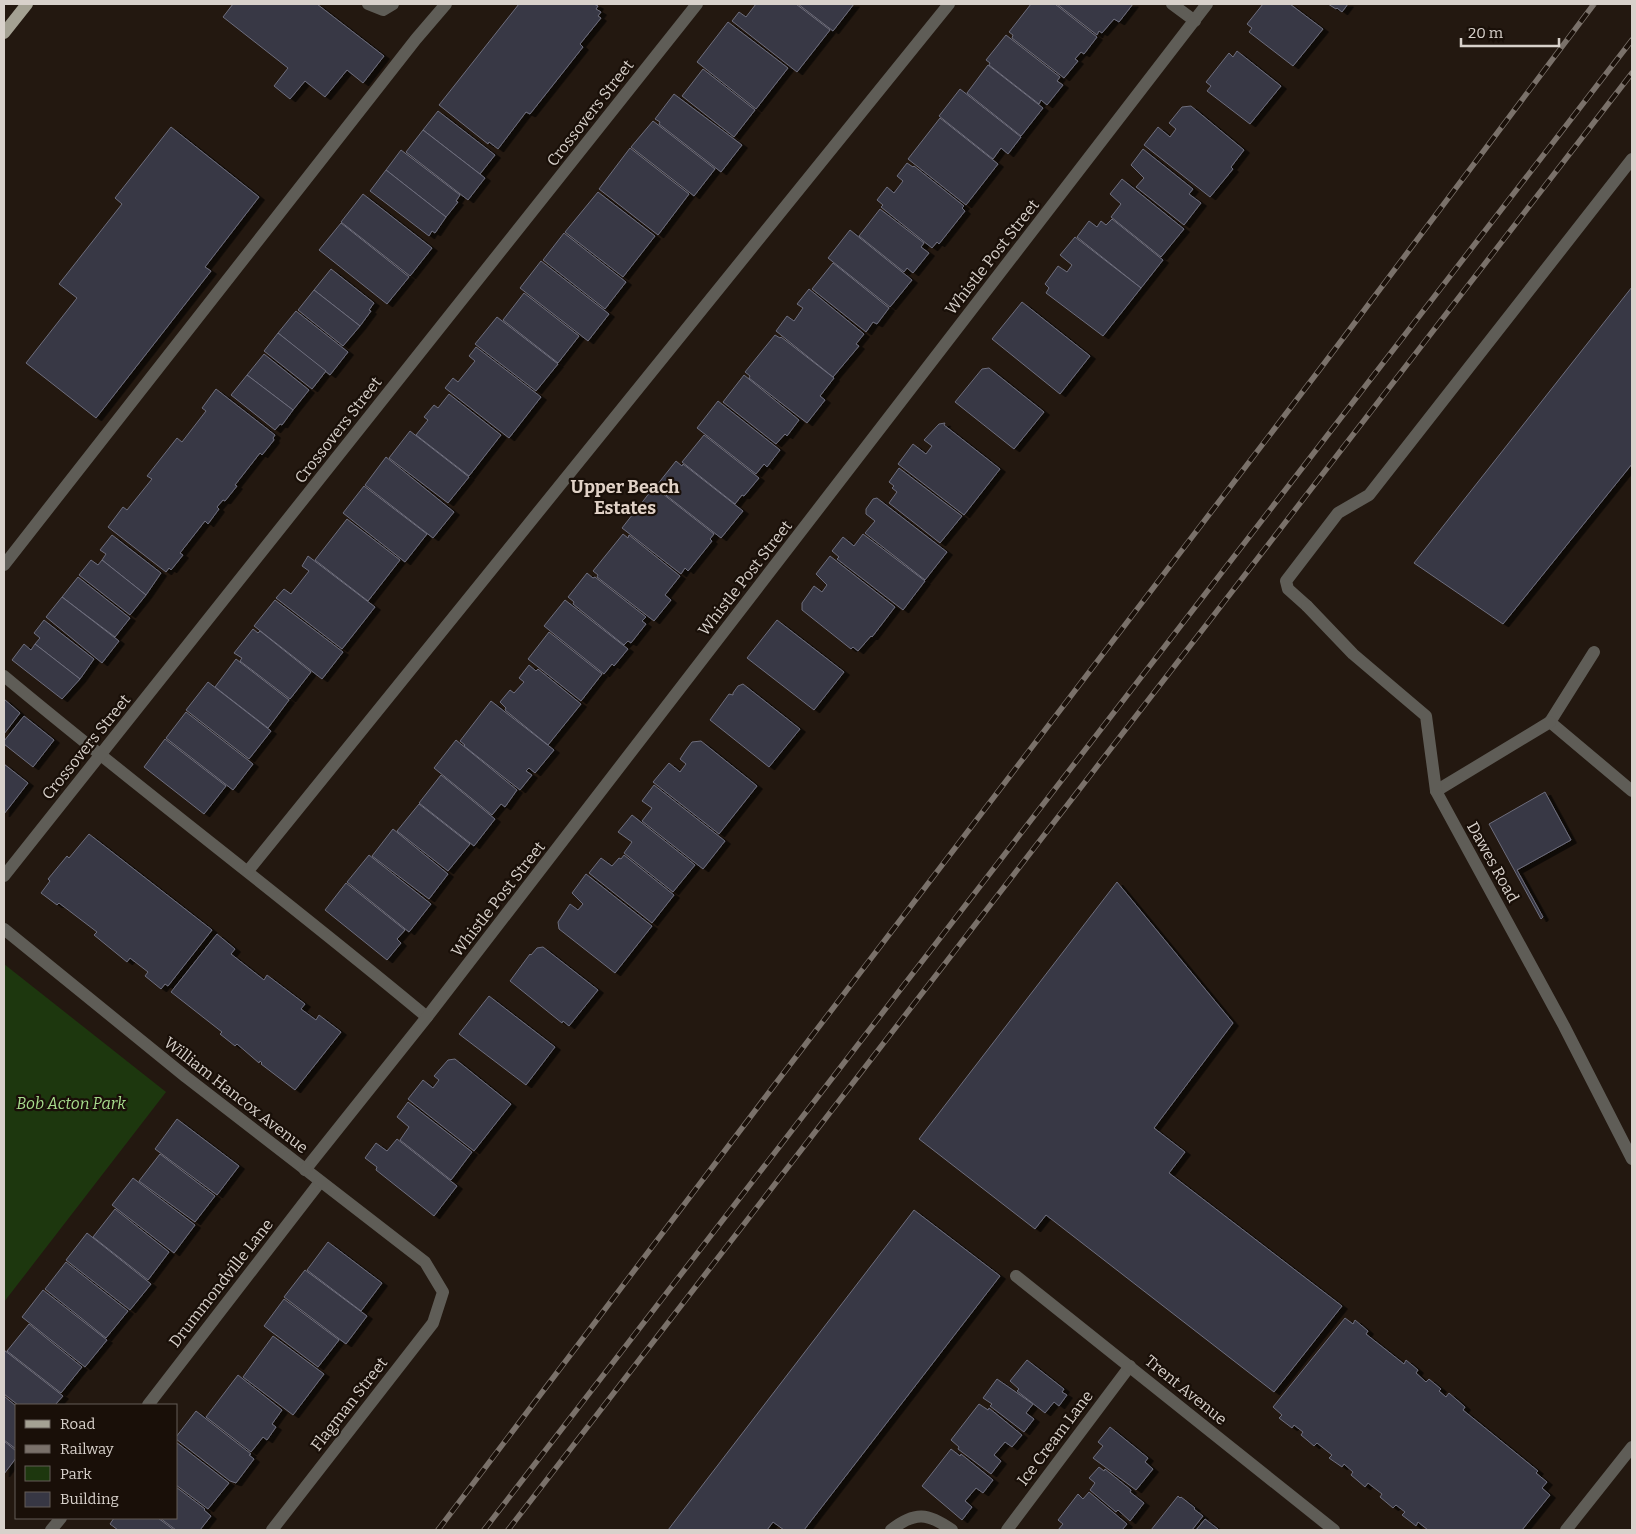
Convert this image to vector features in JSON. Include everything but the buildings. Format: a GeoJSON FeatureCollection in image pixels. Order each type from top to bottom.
{"type":"FeatureCollection","features":[{"type":"Feature","properties":{"kind":"main road"},"geometry":{"type":"LineString","coordinates":[[4,33],[27,4]]}},
{"type":"Feature","properties":{"kind":"street"},"geometry":{"type":"LineString","coordinates":[[368,4],[383,10],[392,4]]}},
{"type":"Feature","properties":{"kind":"street"},"geometry":{"type":"LineString","coordinates":[[4,565],[446,4]]}},
{"type":"Feature","properties":{"kind":"street","name":"Crossovers Street"},"geometry":{"type":"LineString","coordinates":[[4,876],[697,4]]}},
{"type":"Feature","properties":{"kind":"street"},"geometry":{"type":"LineString","coordinates":[[248,872],[949,4]]}},
{"type":"Feature","properties":{"kind":"street"},"geometry":{"type":"LineString","coordinates":[[1172,4],[1194,21]]}},
{"type":"Feature","properties":{"kind":"street","name":"Whistle Post Street"},"geometry":{"type":"LineString","coordinates":[[305,1170],[427,1017],[1207,4]]}},
{"type":"Feature","properties":{"kind":"street","name":"Dawes Road"},"geometry":{"type":"LineString","coordinates":[[1632,159],[1369,495],[1338,513],[1286,580],[1288,588],[1353,654],[1426,716],[1436,791],[1564,1026],[1632,1159]]}},
{"type":"Feature","properties":{"kind":"street"},"geometry":{"type":"LineString","coordinates":[[1436,791],[1550,722],[1594,652]]}},
{"type":"Feature","properties":{"kind":"street"},"geometry":{"type":"LineString","coordinates":[[4,676],[100,756],[248,872],[427,1017]]}},
{"type":"Feature","properties":{"kind":"street"},"geometry":{"type":"LineString","coordinates":[[1550,722],[1632,791]]}},
{"type":"Feature","properties":{"kind":"street","name":"William Hancox Avenue"},"geometry":{"type":"LineString","coordinates":[[4,929],[186,1077],[425,1262],[443,1292]]}},
{"type":"Feature","properties":{"kind":"street","name":"Drummondville Lane"},"geometry":{"type":"LineString","coordinates":[[149,1404],[320,1182]]}},
{"type":"Feature","properties":{"kind":"street","name":"Trent Avenue"},"geometry":{"type":"LineString","coordinates":[[1016,1276],[1334,1530]]}},
{"type":"Feature","properties":{"kind":"street","name":"Flagman Street"},"geometry":{"type":"LineString","coordinates":[[272,1530],[432,1323],[443,1292]]}},
{"type":"Feature","properties":{"kind":"street","name":"Ice Cream Lane"},"geometry":{"type":"LineString","coordinates":[[1007,1530],[1130,1366]]}},
{"type":"Feature","properties":{"kind":"street"},"geometry":{"type":"LineString","coordinates":[[1566,1530],[1632,1447]]}},
{"type":"Feature","properties":{"kind":"street"},"geometry":{"type":"LineString","coordinates":[[892,1530],[902,1521],[918,1516],[929,1516],[952,1530]]}},
{"type":"Feature","properties":{"kind":"street"},"geometry":{"type":"LineString","coordinates":[[51,1530],[60,1519]]}},
{"type":"Feature","properties":{"kind":"green space","name":"Bob Acton Park"},"geometry":{"type":"Polygon","coordinates":[[[4,964],[166,1092],[4,1302],[4,964]]]}},
{"type":"Feature","properties":{"kind":"railway"},"geometry":{"type":"LineString","coordinates":[[438,1530],[1320,369],[1594,4]]}},
{"type":"Feature","properties":{"kind":"railway"},"geometry":{"type":"LineString","coordinates":[[484,1530],[1632,40]]}},
{"type":"Feature","properties":{"kind":"railway"},"geometry":{"type":"LineString","coordinates":[[508,1530],[1632,73]]}},
{"type":"Feature","properties":{"kind":"district","name":"Upper Beach Estates"},"geometry":{"type":"Point","coordinates":[625,497]}}]}
